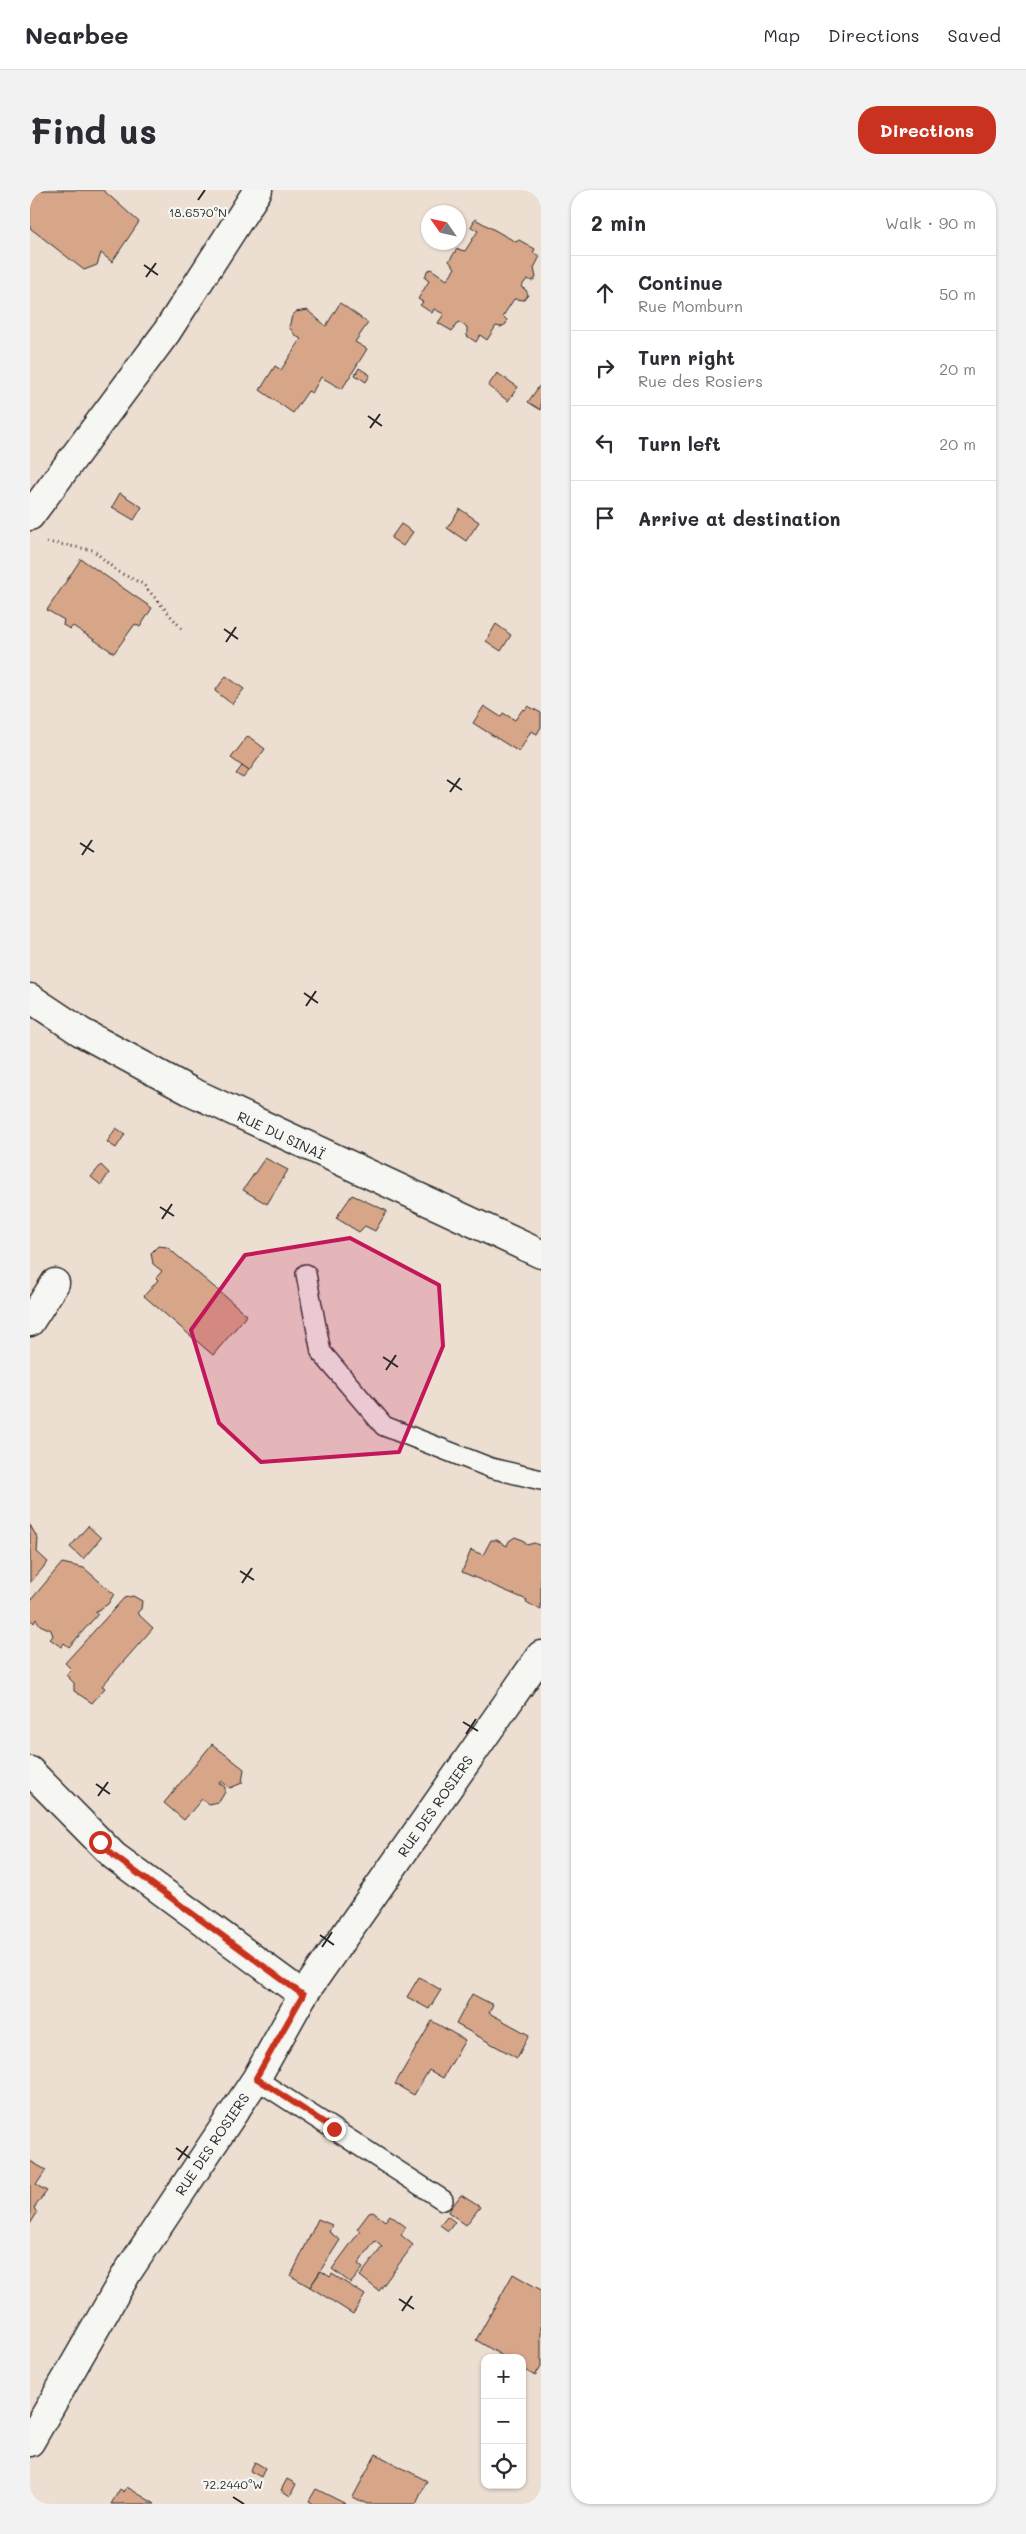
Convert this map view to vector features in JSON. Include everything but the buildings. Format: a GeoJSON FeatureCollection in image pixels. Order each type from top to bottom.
{"type":"FeatureCollection","features":[{"type":"Feature","properties":{"kind":"street"},"geometry":{"type":"LineString","coordinates":[[30,516],[166,333],[258,190]]}},
{"type":"Feature","properties":{"kind":"street","name":"RUE DU SINAÏ"},"geometry":{"type":"LineString","coordinates":[[30,998],[81,1032],[190,1091],[541,1254]]}},
{"type":"Feature","properties":{"kind":"street"},"geometry":{"type":"LineString","coordinates":[[30,1322],[55,1283]]}},
{"type":"Feature","properties":{"kind":"street","name":"RUE DES ROSIERS"},"geometry":{"type":"LineString","coordinates":[[30,2442],[127,2273],[256,2078],[303,1995],[541,1655]]}},
{"type":"Feature","properties":{"kind":"street"},"geometry":{"type":"LineString","coordinates":[[30,1771],[114,1856],[303,1995]]}},
{"type":"Feature","properties":{"kind":"lane"},"geometry":{"type":"LineString","coordinates":[[306,1274],[322,1352],[384,1426],[491,1468],[541,1480]]}},
{"type":"Feature","properties":{"kind":"lane"},"geometry":{"type":"LineString","coordinates":[[256,2078],[443,2200]]}},
{"type":"Feature","properties":{"kind":"path"},"geometry":{"type":"LineString","coordinates":[[41,541],[93,550],[118,572],[143,584],[183,630]]}},
{"type":"Feature","properties":{"kind":"highlighted area"},"geometry":{"type":"Polygon","coordinates":[[[350,1238],[439,1285],[443,1346],[399,1452],[261,1462],[219,1423],[191,1330],[245,1255],[350,1238]]]}},
{"type":"Feature","properties":{"kind":"route"},"geometry":{"type":"LineString","coordinates":[[100,1842],[114,1856],[303,1995],[256,2078],[334,2129]]}}]}
